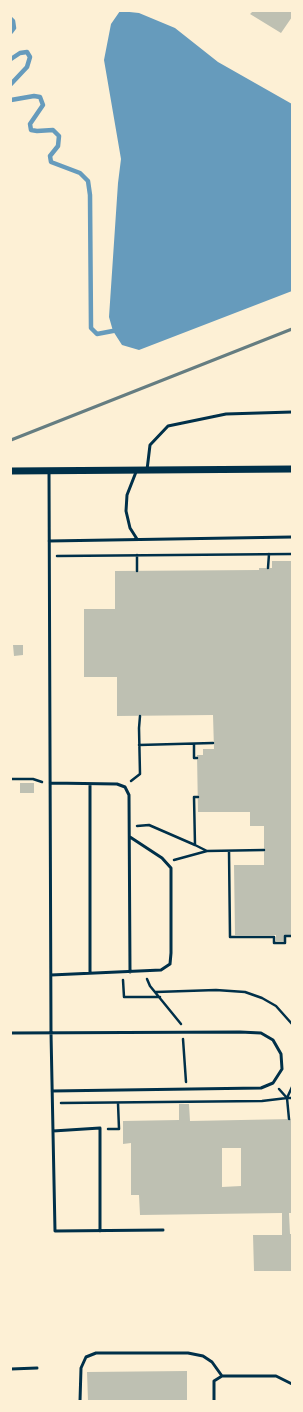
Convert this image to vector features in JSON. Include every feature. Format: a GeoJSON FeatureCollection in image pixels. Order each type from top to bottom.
{"type":"FeatureCollection","features":[{"type":"Feature","properties":{"kind":"street"},"geometry":{"type":"LineString","coordinates":[[11,471],[292,469]]}},
{"type":"Feature","properties":{"kind":"lane"},"geometry":{"type":"LineString","coordinates":[[147,470],[150,445],[168,426],[226,414],[292,412]]}},
{"type":"Feature","properties":{"kind":"lane"},"geometry":{"type":"LineString","coordinates":[[49,470],[50,975],[55,1231],[163,1230]]}},
{"type":"Feature","properties":{"kind":"lane"},"geometry":{"type":"LineString","coordinates":[[136,470],[127,495],[126,511],[130,528],[137,539]]}},
{"type":"Feature","properties":{"kind":"lane"},"geometry":{"type":"LineString","coordinates":[[49,541],[292,537]]}},
{"type":"Feature","properties":{"kind":"lane"},"geometry":{"type":"LineString","coordinates":[[50,784],[117,784],[125,787],[129,795],[130,972]]}},
{"type":"Feature","properties":{"kind":"lane"},"geometry":{"type":"LineString","coordinates":[[90,784],[90,973]]}},
{"type":"Feature","properties":{"kind":"lane"},"geometry":{"type":"LineString","coordinates":[[50,975],[161,970],[170,964],[172,953],[171,868],[162,858],[130,838]]}},
{"type":"Feature","properties":{"kind":"lane"},"geometry":{"type":"LineString","coordinates":[[11,1033],[261,1033],[273,1040],[281,1054],[282,1069],[273,1083],[260,1088],[52,1091]]}},
{"type":"Feature","properties":{"kind":"lane"},"geometry":{"type":"LineString","coordinates":[[53,1131],[100,1128],[100,1231]]}},
{"type":"Feature","properties":{"kind":"lane"},"geometry":{"type":"LineString","coordinates":[[80,1401],[81,1368],[86,1357],[96,1353],[188,1353],[202,1356],[212,1362],[222,1376]]}},
{"type":"Feature","properties":{"kind":"lane"},"geometry":{"type":"LineString","coordinates":[[11,1369],[37,1368]]}},
{"type":"Feature","properties":{"kind":"lane"},"geometry":{"type":"LineString","coordinates":[[214,1401],[214,1381],[222,1376],[276,1376],[292,1384]]}},
{"type":"Feature","properties":{"kind":"path"},"geometry":{"type":"LineString","coordinates":[[268,568],[269,554]]}},
{"type":"Feature","properties":{"kind":"path"},"geometry":{"type":"LineString","coordinates":[[50,557],[292,554]]}},
{"type":"Feature","properties":{"kind":"path"},"geometry":{"type":"LineString","coordinates":[[137,555],[137,571]]}},
{"type":"Feature","properties":{"kind":"path"},"geometry":{"type":"LineString","coordinates":[[125,787],[140,774],[140,716]]}},
{"type":"Feature","properties":{"kind":"path"},"geometry":{"type":"LineString","coordinates":[[139,745],[213,743]]}},
{"type":"Feature","properties":{"kind":"path"},"geometry":{"type":"LineString","coordinates":[[194,744],[194,758],[197,758]]}},
{"type":"Feature","properties":{"kind":"path"},"geometry":{"type":"LineString","coordinates":[[11,780],[33,780],[50,784]]}},
{"type":"Feature","properties":{"kind":"path"},"geometry":{"type":"LineString","coordinates":[[195,845],[194,797],[198,797]]}},
{"type":"Feature","properties":{"kind":"path"},"geometry":{"type":"LineString","coordinates":[[130,826],[149,826],[207,851]]}},
{"type":"Feature","properties":{"kind":"path"},"geometry":{"type":"LineString","coordinates":[[229,850],[230,937],[274,936],[274,943],[285,943],[285,936],[292,936]]}},
{"type":"Feature","properties":{"kind":"path"},"geometry":{"type":"LineString","coordinates":[[166,862],[207,851],[264,850]]}},
{"type":"Feature","properties":{"kind":"path"},"geometry":{"type":"LineString","coordinates":[[122,972],[124,997],[160,997]]}},
{"type":"Feature","properties":{"kind":"path"},"geometry":{"type":"LineString","coordinates":[[156,992],[216,990],[245,992],[262,998],[276,1006],[292,1024]]}},
{"type":"Feature","properties":{"kind":"path"},"geometry":{"type":"LineString","coordinates":[[273,1083],[287,1098]]}},
{"type":"Feature","properties":{"kind":"path"},"geometry":{"type":"LineString","coordinates":[[289,1119],[287,1098],[292,1087]]}},
{"type":"Feature","properties":{"kind":"path"},"geometry":{"type":"LineString","coordinates":[[52,1103],[262,1100],[292,1098]]}},
{"type":"Feature","properties":{"kind":"path"},"geometry":{"type":"LineString","coordinates":[[100,1128],[119,1129],[118,1103]]}},
{"type":"Feature","properties":{"kind":"water"},"geometry":{"type":"Polygon","coordinates":[[[120,11],[139,13],[175,28],[218,62],[292,104],[292,291],[139,350],[122,345],[113,331],[109,317],[121,159],[104,60],[111,24],[120,11]]]}},
{"type":"Feature","properties":{"kind":"building"},"geometry":{"type":"Polygon","coordinates":[[[253,11],[292,11],[292,17],[281,33],[250,14],[253,11]]]}},
{"type":"Feature","properties":{"kind":"building"},"geometry":{"type":"Polygon","coordinates":[[[272,561],[292,561],[292,935],[284,935],[284,941],[276,941],[276,935],[235,935],[234,865],[264,865],[264,826],[250,826],[250,812],[198,812],[197,755],[203,755],[203,749],[214,749],[213,715],[117,716],[117,677],[84,677],[84,609],[115,609],[115,571],[259,570],[259,568],[272,568],[272,561]]]}},
{"type":"Feature","properties":{"kind":"building"},"geometry":{"type":"Polygon","coordinates":[[[13,645],[23,645],[23,655],[14,656],[13,645]]]}},
{"type":"Feature","properties":{"kind":"building"},"geometry":{"type":"Polygon","coordinates":[[[20,783],[34,783],[34,793],[20,793],[20,783]]]}},
{"type":"Feature","properties":{"kind":"building"},"geometry":{"type":"Polygon","coordinates":[[[179,1104],[189,1104],[190,1121],[292,1119],[292,1213],[289,1213],[290,1234],[292,1234],[292,1271],[254,1271],[253,1235],[282,1235],[282,1213],[140,1215],[139,1195],[131,1195],[131,1143],[123,1144],[123,1121],[179,1120],[179,1104]],[[222,1148],[222,1187],[241,1186],[241,1148],[222,1148]]]}},
{"type":"Feature","properties":{"kind":"building"},"geometry":{"type":"Polygon","coordinates":[[[187,1371],[187,1401],[88,1401],[87,1372],[187,1371]]]}},
{"type":"Feature","properties":{"kind":"waterway"},"geometry":{"type":"LineString","coordinates":[[11,19],[13,21],[14,28],[11,32]]}},
{"type":"Feature","properties":{"kind":"waterway"},"geometry":{"type":"LineString","coordinates":[[11,59],[20,53],[27,52],[30,57],[27,67],[11,84]]}},
{"type":"Feature","properties":{"kind":"waterway"},"geometry":{"type":"LineString","coordinates":[[11,100],[34,96],[40,97],[43,105],[30,124],[31,130],[53,130],[59,136],[58,146],[50,156],[51,162],[80,173],[88,181],[90,195],[91,328],[97,334],[118,330]]}},
{"type":"Feature","properties":{"kind":"railway"},"geometry":{"type":"LineString","coordinates":[[11,440],[292,329]]}}]}
